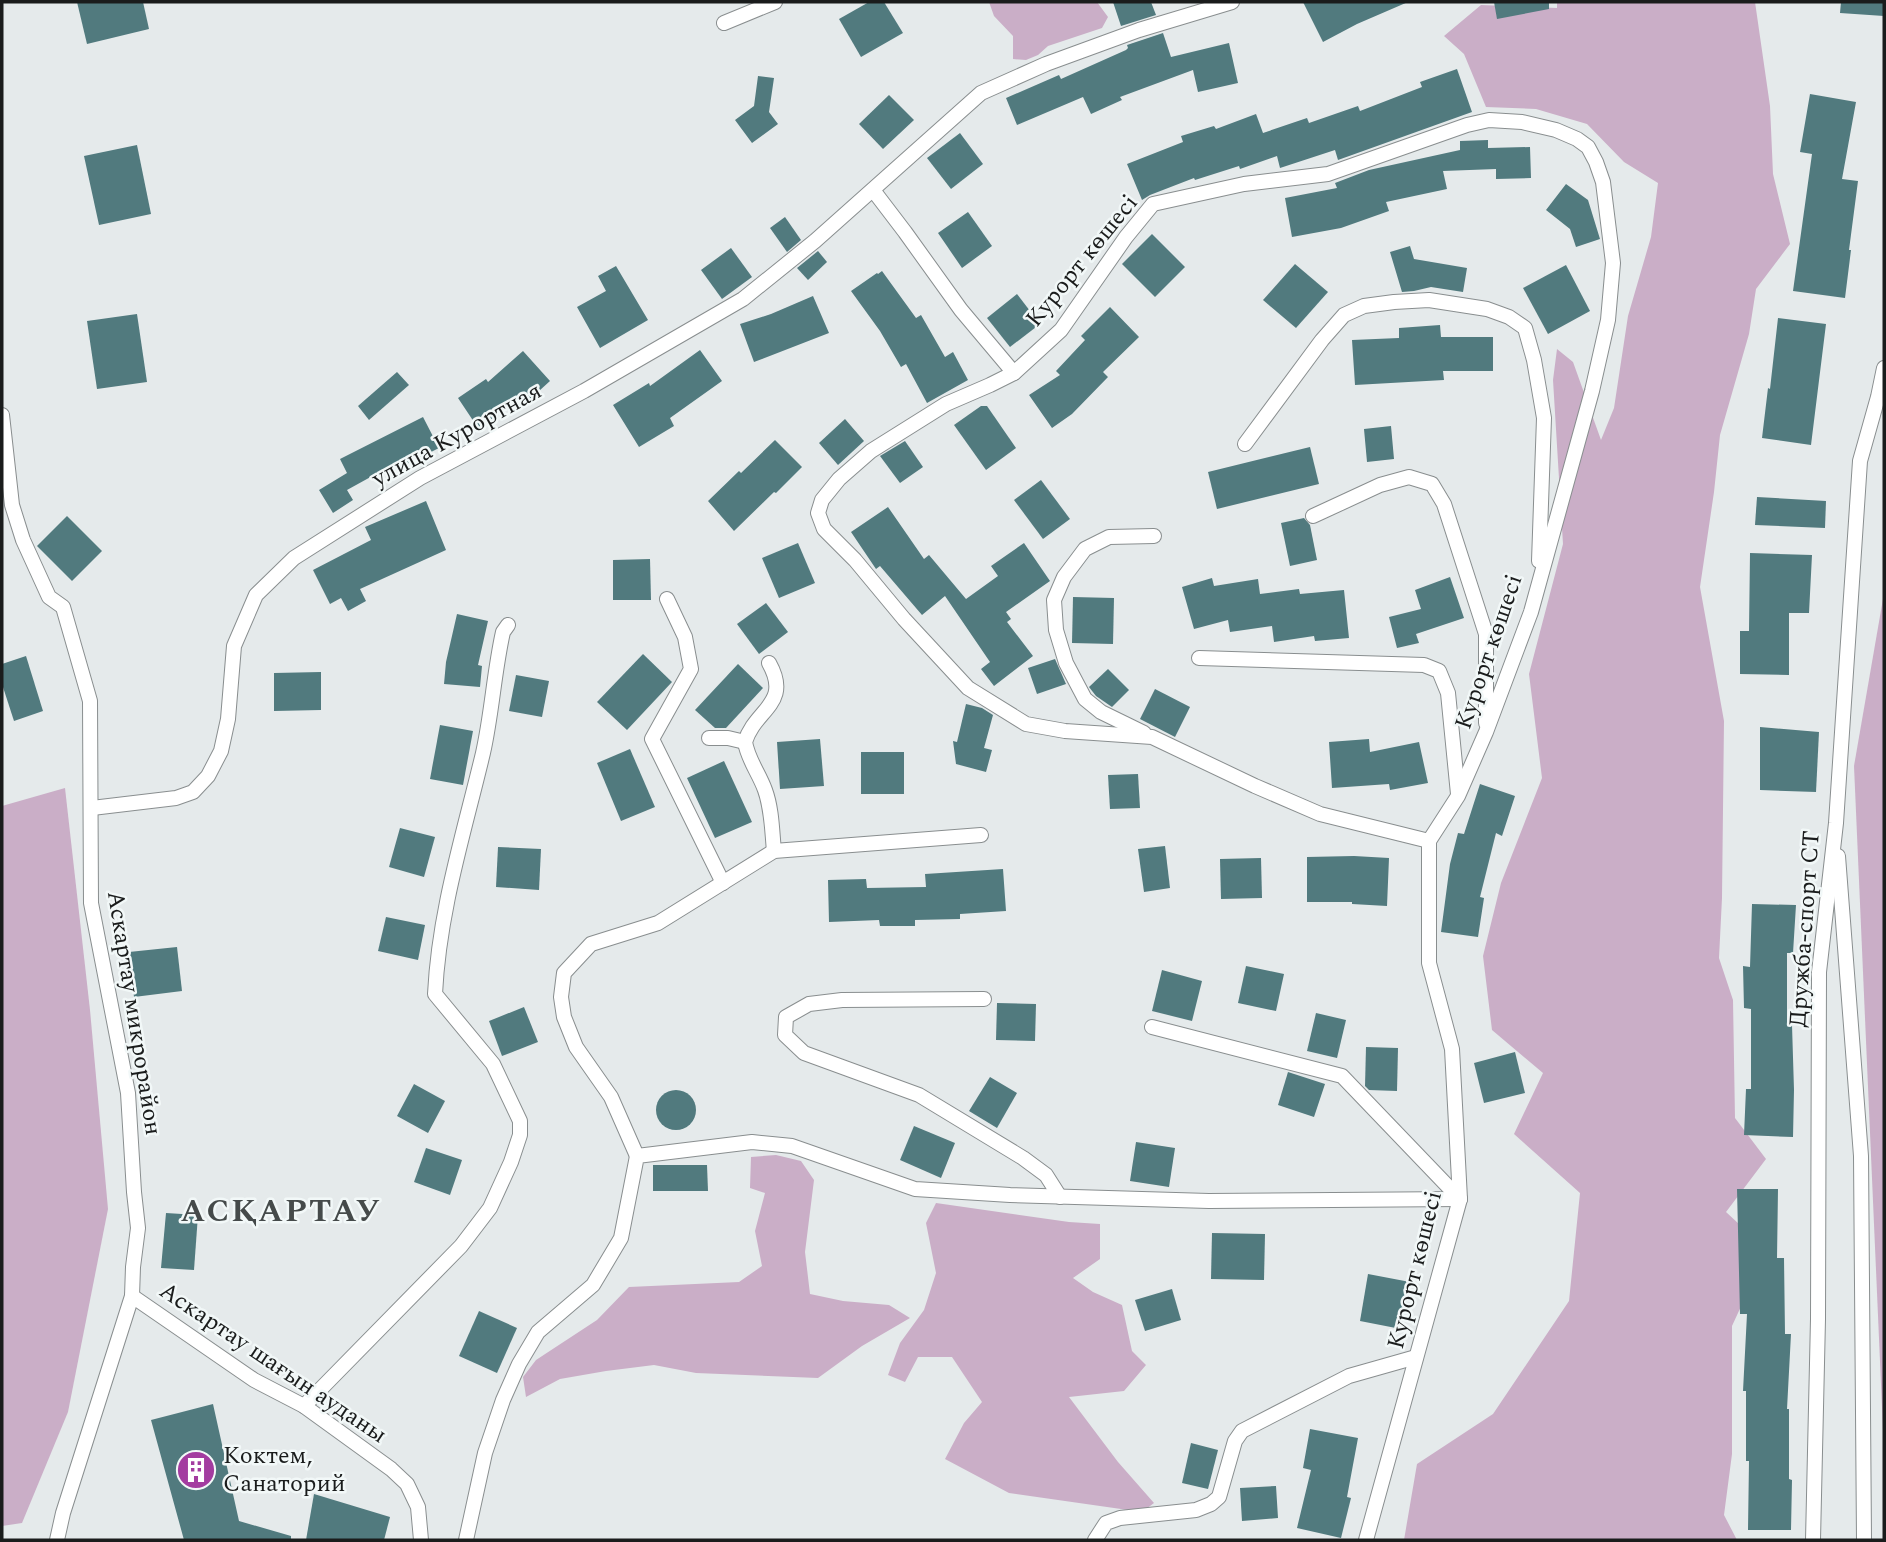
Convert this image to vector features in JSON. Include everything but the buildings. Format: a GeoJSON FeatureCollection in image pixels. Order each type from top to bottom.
{"type":"FeatureCollection","features":[{"type":"Feature","properties":{"kind":"street"},"geometry":{"type":"LineString","coordinates":[[724,23],[775,2]]}},
{"type":"Feature","properties":{"kind":"street"},"geometry":{"type":"LineString","coordinates":[[1014,373],[961,310],[873,190],[981,93],[1046,64],[1139,30],[1232,2]]}},
{"type":"Feature","properties":{"kind":"street","name":"Курорт көшесі"},"geometry":{"type":"LineString","coordinates":[[1366,1540],[1460,1199],[1452,1049],[1429,963],[1429,841],[1458,796],[1486,732],[1531,612],[1592,391],[1608,320],[1613,263],[1603,182],[1596,162],[1588,147],[1577,139],[1556,130],[1522,122],[1489,121],[1467,125],[1328,174],[1244,184],[1153,204],[1126,237],[1062,330],[1014,373],[946,404],[871,451],[839,479],[821,500],[818,513],[824,529],[855,559],[904,619],[968,688],[1026,724],[1065,731],[1152,737],[1320,814],[1429,841]]}},
{"type":"Feature","properties":{"kind":"street","name":"улица Курортная"},"geometry":{"type":"LineString","coordinates":[[92,808],[176,798],[193,792],[208,776],[221,751],[228,719],[234,646],[256,595],[295,558],[420,478],[584,391],[743,299],[873,190]]}},
{"type":"Feature","properties":{"kind":"street"},"geometry":{"type":"LineString","coordinates":[[1245,444],[1344,314],[1364,306],[1429,300],[1487,309],[1510,317],[1525,328],[1534,360],[1544,418],[1538,583]]}},
{"type":"Feature","properties":{"kind":"street","name":"Дружба-спорт СТ"},"geometry":{"type":"LineString","coordinates":[[1813,1540],[1818,1305],[1819,972],[1836,823],[1860,461],[1881,396],[1884,368]]}},
{"type":"Feature","properties":{"kind":"street","name":"Аскартау микрорайон"},"geometry":{"type":"LineString","coordinates":[[2,415],[12,505],[23,540],[49,597],[63,607],[90,701],[90,902],[128,1093],[138,1228],[132,1296],[63,1513],[57,1540]]}},
{"type":"Feature","properties":{"kind":"street"},"geometry":{"type":"LineString","coordinates":[[1313,516],[1380,485],[1409,477],[1432,484],[1444,504],[1486,634],[1486,732]]}},
{"type":"Feature","properties":{"kind":"street"},"geometry":{"type":"LineString","coordinates":[[1152,737],[1101,712],[1084,699],[1066,663],[1056,630],[1054,600],[1064,577],[1085,549],[1109,537],[1154,536]]}},
{"type":"Feature","properties":{"kind":"street"},"geometry":{"type":"LineString","coordinates":[[667,599],[685,637],[691,669],[652,739],[723,883]]}},
{"type":"Feature","properties":{"kind":"street"},"geometry":{"type":"LineString","coordinates":[[304,1406],[461,1246],[490,1208],[520,1135],[520,1121],[493,1064],[435,994],[436,959],[454,862],[483,751],[501,639],[508,625]]}},
{"type":"Feature","properties":{"kind":"street"},"geometry":{"type":"LineString","coordinates":[[1199,658],[1424,665],[1439,671],[1448,693],[1458,796]]}},
{"type":"Feature","properties":{"kind":"street"},"geometry":{"type":"LineString","coordinates":[[769,663],[778,688],[745,742],[771,814],[774,851]]}},
{"type":"Feature","properties":{"kind":"street"},"geometry":{"type":"LineString","coordinates":[[709,738],[745,742]]}},
{"type":"Feature","properties":{"kind":"street"},"geometry":{"type":"LineString","coordinates":[[1836,823],[1861,1157],[1864,1540]]}},
{"type":"Feature","properties":{"kind":"street"},"geometry":{"type":"LineString","coordinates":[[466,1540],[485,1452],[519,1364],[538,1332],[593,1285],[621,1238],[632,1190],[637,1156],[611,1097],[576,1047],[564,1017],[561,997],[564,973],[591,944],[658,923],[774,851],[981,835]]}},
{"type":"Feature","properties":{"kind":"street"},"geometry":{"type":"LineString","coordinates":[[984,999],[842,1000],[810,1004],[786,1017],[785,1035],[804,1053],[919,1095],[1039,1169],[1060,1197]]}},
{"type":"Feature","properties":{"kind":"street"},"geometry":{"type":"LineString","coordinates":[[1152,1027],[1342,1076],[1460,1199]]}},
{"type":"Feature","properties":{"kind":"street"},"geometry":{"type":"LineString","coordinates":[[637,1156],[752,1142],[792,1146],[915,1189],[1010,1195],[1209,1201],[1460,1199]]}},
{"type":"Feature","properties":{"kind":"street","name":"Аскартау шағын ауданы"},"geometry":{"type":"LineString","coordinates":[[132,1296],[254,1380],[304,1406],[407,1484],[418,1507],[421,1540]]}},
{"type":"Feature","properties":{"kind":"street"},"geometry":{"type":"LineString","coordinates":[[1095,1540],[1106,1523],[1120,1518],[1196,1510],[1211,1504],[1219,1497],[1235,1441],[1242,1431],[1349,1376],[1416,1357]]}},
{"type":"Feature","properties":{"kind":"shaded area"},"geometry":{"type":"Polygon","coordinates":[[[989,2],[1097,2],[1108,17],[1102,28],[1048,46],[1038,55],[1026,60],[1013,59],[1013,36],[994,16],[989,2]]]}},
{"type":"Feature","properties":{"kind":"shaded area"},"geometry":{"type":"Polygon","coordinates":[[[1557,2],[1755,2],[1770,106],[1773,174],[1790,244],[1756,289],[1749,334],[1720,435],[1700,587],[1724,721],[1719,958],[1733,1000],[1735,1118],[1766,1159],[1726,1212],[1767,1250],[1732,1326],[1732,1454],[1724,1515],[1737,1540],[1404,1540],[1417,1464],[1493,1414],[1569,1301],[1580,1193],[1514,1134],[1543,1073],[1492,1030],[1483,956],[1501,883],[1542,778],[1529,674],[1563,544],[1553,380],[1557,349],[1573,362],[1601,440],[1614,408],[1628,316],[1651,237],[1658,183],[1624,162],[1587,124],[1536,109],[1486,107],[1464,54],[1444,36],[1481,5],[1557,8],[1557,2]]]}},
{"type":"Feature","properties":{"kind":"shaded area"},"geometry":{"type":"Polygon","coordinates":[[[1884,593],[1884,1453],[1854,766],[1884,593]]]}},
{"type":"Feature","properties":{"kind":"shaded area"},"geometry":{"type":"Polygon","coordinates":[[[65,788],[90,1010],[108,1209],[68,1412],[22,1523],[2,1526],[2,806],[65,788]]]}},
{"type":"Feature","properties":{"kind":"shaded area"},"geometry":{"type":"Polygon","coordinates":[[[776,1155],[801,1161],[814,1180],[805,1252],[810,1294],[843,1301],[889,1305],[910,1318],[862,1346],[818,1378],[696,1373],[654,1365],[560,1379],[526,1397],[523,1377],[536,1360],[597,1320],[629,1287],[739,1282],[762,1266],[755,1231],[765,1193],[750,1188],[751,1157],[776,1155]]]}},
{"type":"Feature","properties":{"kind":"shaded area"},"geometry":{"type":"Polygon","coordinates":[[[936,1203],[1100,1224],[1100,1259],[1073,1278],[1093,1292],[1122,1305],[1132,1351],[1146,1365],[1124,1391],[1069,1397],[1118,1462],[1154,1503],[1142,1512],[1009,1493],[945,1459],[964,1423],[982,1402],[952,1357],[918,1357],[905,1382],[888,1375],[900,1343],[924,1310],[936,1273],[926,1223],[936,1203]]]}},
{"type":"Feature","properties":{"kind":"place","name":"Коктем, Санаторий"},"geometry":{"type":"Point","coordinates":[196,1470]}},
{"type":"Feature","properties":{"kind":"district","name":"АСҚАРТАУ"},"geometry":{"type":"Point","coordinates":[281,1211]}}]}
